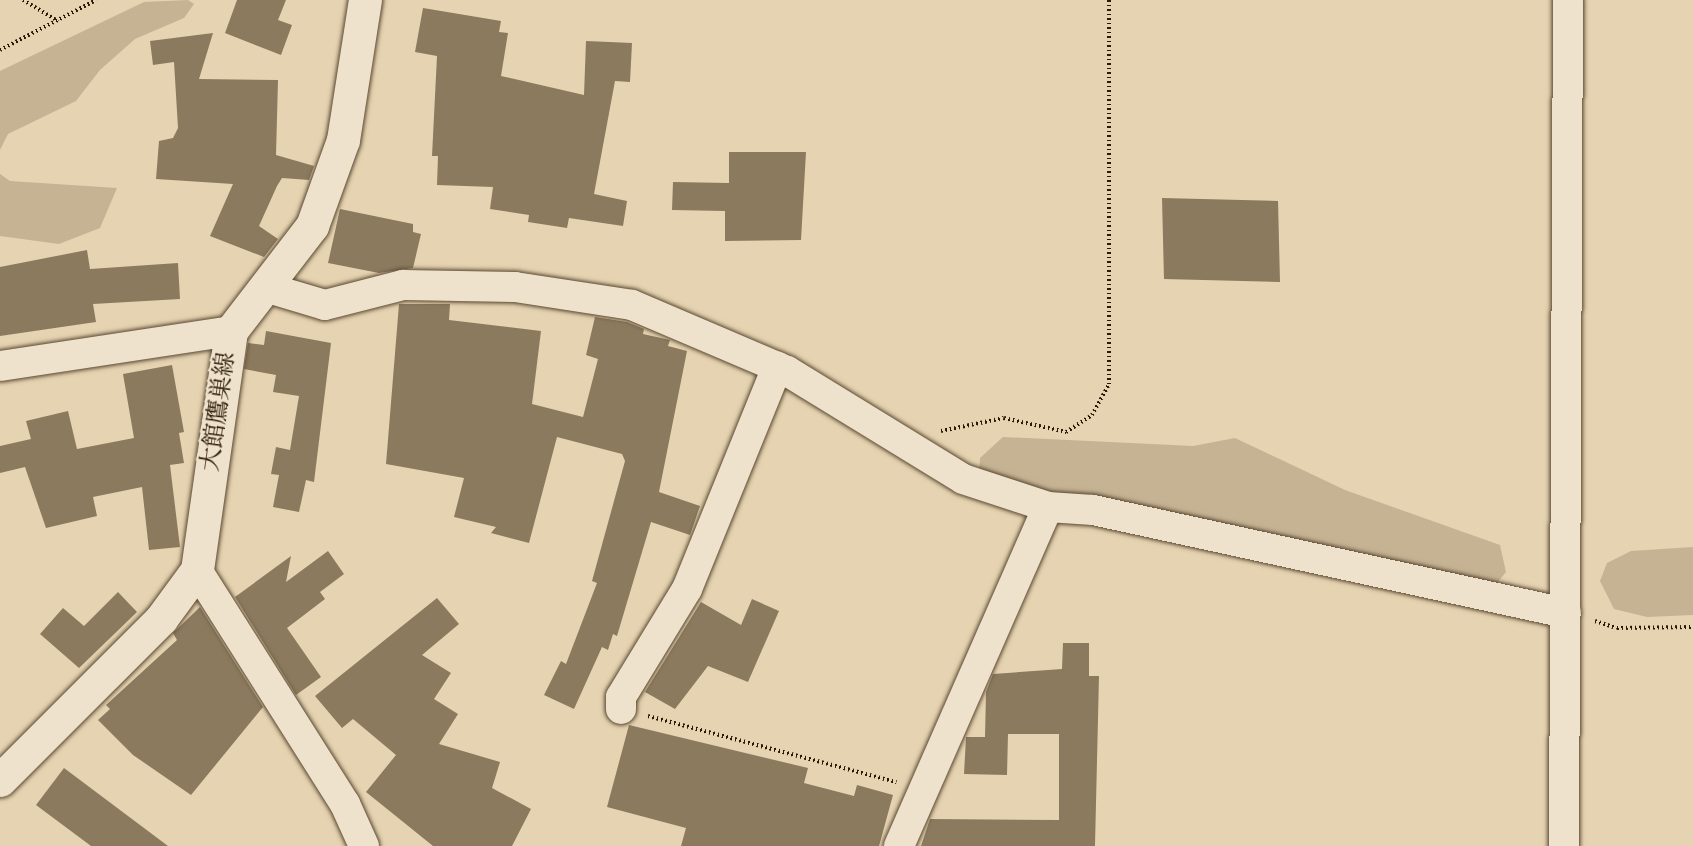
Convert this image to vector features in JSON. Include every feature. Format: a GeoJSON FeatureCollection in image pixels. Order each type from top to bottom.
{"type":"FeatureCollection","features":[{"type":"Feature","properties":{"kind":"main road","name":"大館鷹巣線"},"geometry":{"type":"LineString","coordinates":[[0,780],[161,619],[197,570],[231,331],[268,288],[312,226],[344,140],[365,0]]}},
{"type":"Feature","properties":{"kind":"street"},"geometry":{"type":"LineString","coordinates":[[1564,846],[1568,0]]}},
{"type":"Feature","properties":{"kind":"street"},"geometry":{"type":"LineString","coordinates":[[268,288],[326,305],[403,285],[515,287],[632,305],[777,367],[921,450],[963,479],[1048,507],[1093,510],[1566,613]]}},
{"type":"Feature","properties":{"kind":"street"},"geometry":{"type":"LineString","coordinates":[[0,366],[231,331]]}},
{"type":"Feature","properties":{"kind":"street"},"geometry":{"type":"LineString","coordinates":[[621,709],[621,697],[687,589],[777,367]]}},
{"type":"Feature","properties":{"kind":"street"},"geometry":{"type":"LineString","coordinates":[[899,846],[1048,507]]}},
{"type":"Feature","properties":{"kind":"street"},"geometry":{"type":"LineString","coordinates":[[197,570],[345,804],[364,846]]}},
{"type":"Feature","properties":{"kind":"path"},"geometry":{"type":"LineString","coordinates":[[23,0],[58,21]]}},
{"type":"Feature","properties":{"kind":"path"},"geometry":{"type":"LineString","coordinates":[[0,50],[96,0]]}},
{"type":"Feature","properties":{"kind":"path"},"geometry":{"type":"LineString","coordinates":[[921,450],[947,426],[1004,418],[1066,432],[1092,415],[1109,384],[1108,0]]}},
{"type":"Feature","properties":{"kind":"path"},"geometry":{"type":"LineString","coordinates":[[1566,613],[1617,628],[1693,627]]}},
{"type":"Feature","properties":{"kind":"path"},"geometry":{"type":"LineString","coordinates":[[621,709],[924,789]]}},
{"type":"Feature","properties":{"kind":"shaded area"},"geometry":{"type":"Polygon","coordinates":[[[188,0],[194,4],[184,18],[135,39],[100,70],[76,101],[8,134],[0,150],[0,71],[144,2],[188,0]]]}},
{"type":"Feature","properties":{"kind":"shaded area"},"geometry":{"type":"Polygon","coordinates":[[[0,174],[10,181],[117,188],[100,228],[59,244],[0,236],[0,174]]]}},
{"type":"Feature","properties":{"kind":"shaded area"},"geometry":{"type":"Polygon","coordinates":[[[1003,437],[1193,446],[1235,438],[1345,490],[1500,545],[1506,572],[1497,583],[1470,580],[1074,498],[979,473],[980,458],[1003,437]]]}},
{"type":"Feature","properties":{"kind":"shaded area"},"geometry":{"type":"Polygon","coordinates":[[[1693,547],[1693,615],[1647,617],[1614,609],[1600,581],[1607,563],[1631,551],[1693,547]]]}},
{"type":"Feature","properties":{"kind":"building"},"geometry":{"type":"Polygon","coordinates":[[[237,0],[286,0],[278,20],[292,25],[281,55],[225,33],[237,0]]]}},
{"type":"Feature","properties":{"kind":"building"},"geometry":{"type":"Polygon","coordinates":[[[423,8],[501,21],[499,32],[508,33],[501,76],[584,95],[586,41],[632,43],[630,82],[615,81],[594,194],[627,201],[623,226],[569,218],[567,228],[528,222],[529,215],[490,209],[493,187],[437,185],[438,156],[432,156],[437,56],[415,52],[423,8]]]}},
{"type":"Feature","properties":{"kind":"building"},"geometry":{"type":"Polygon","coordinates":[[[213,33],[199,79],[278,80],[276,155],[314,166],[309,180],[282,178],[277,186],[259,226],[278,239],[264,257],[210,236],[233,184],[156,179],[159,141],[173,138],[178,128],[174,62],[153,65],[150,41],[213,33]]]}},
{"type":"Feature","properties":{"kind":"building"},"geometry":{"type":"Polygon","coordinates":[[[729,152],[806,152],[801,240],[725,241],[725,211],[672,210],[673,182],[729,183],[729,152]]]}},
{"type":"Feature","properties":{"kind":"building"},"geometry":{"type":"Polygon","coordinates":[[[1162,198],[1278,201],[1280,282],[1164,279],[1162,198]]]}},
{"type":"Feature","properties":{"kind":"building"},"geometry":{"type":"Polygon","coordinates":[[[340,209],[413,224],[413,232],[421,234],[413,268],[379,273],[328,263],[340,209]]]}},
{"type":"Feature","properties":{"kind":"building"},"geometry":{"type":"Polygon","coordinates":[[[87,250],[90,269],[178,263],[180,299],[93,304],[96,322],[0,336],[0,267],[87,250]]]}},
{"type":"Feature","properties":{"kind":"building"},"geometry":{"type":"Polygon","coordinates":[[[399,304],[450,304],[449,320],[541,331],[532,404],[583,417],[598,359],[586,355],[595,317],[627,322],[644,329],[643,334],[670,340],[668,346],[687,351],[659,492],[700,506],[690,535],[651,522],[617,636],[613,634],[608,650],[602,647],[574,709],[544,695],[561,661],[566,664],[597,583],[592,581],[625,461],[622,454],[557,437],[529,543],[491,533],[496,527],[454,517],[464,478],[386,464],[399,304]]]}},
{"type":"Feature","properties":{"kind":"building"},"geometry":{"type":"Polygon","coordinates":[[[266,331],[331,343],[314,482],[306,480],[299,512],[273,507],[279,475],[271,474],[276,447],[290,450],[299,396],[273,392],[276,375],[244,369],[248,343],[264,345],[266,331]]]}},
{"type":"Feature","properties":{"kind":"building"},"geometry":{"type":"Polygon","coordinates":[[[172,365],[184,432],[179,433],[184,463],[170,465],[180,547],[149,550],[142,487],[93,497],[97,516],[46,528],[25,467],[0,473],[0,446],[31,439],[26,421],[68,411],[77,449],[134,438],[123,374],[172,365]]]}},
{"type":"Feature","properties":{"kind":"building"},"geometry":{"type":"Polygon","coordinates":[[[328,551],[344,574],[320,592],[325,599],[287,628],[321,677],[296,695],[235,597],[291,556],[286,582],[328,551]]]}},
{"type":"Feature","properties":{"kind":"building"},"geometry":{"type":"Polygon","coordinates":[[[118,592],[137,612],[79,668],[40,634],[63,608],[84,626],[118,592]]]}},
{"type":"Feature","properties":{"kind":"building"},"geometry":{"type":"Polygon","coordinates":[[[437,598],[459,624],[422,655],[451,673],[434,699],[458,714],[439,744],[500,762],[492,788],[531,809],[512,846],[433,846],[366,792],[396,755],[353,719],[342,728],[315,696],[437,598]]]}},
{"type":"Feature","properties":{"kind":"building"},"geometry":{"type":"Polygon","coordinates":[[[752,599],[779,611],[748,682],[708,666],[675,709],[645,692],[701,602],[741,625],[752,599]]]}},
{"type":"Feature","properties":{"kind":"building"},"geometry":{"type":"Polygon","coordinates":[[[200,607],[263,707],[191,795],[133,755],[98,720],[110,709],[106,705],[177,640],[173,633],[200,607]]]}},
{"type":"Feature","properties":{"kind":"building"},"geometry":{"type":"Polygon","coordinates":[[[1063,643],[1089,643],[1089,676],[1099,676],[1095,846],[921,846],[930,819],[1059,820],[1059,734],[1008,734],[1007,775],[964,774],[966,737],[985,737],[986,692],[993,674],[1062,669],[1063,643]]]}},
{"type":"Feature","properties":{"kind":"building"},"geometry":{"type":"Polygon","coordinates":[[[629,725],[808,768],[804,783],[854,796],[857,785],[893,795],[879,846],[681,846],[686,828],[607,807],[629,725]]]}},
{"type":"Feature","properties":{"kind":"building"},"geometry":{"type":"Polygon","coordinates":[[[64,768],[168,846],[91,846],[36,805],[64,768]]]}}]}
